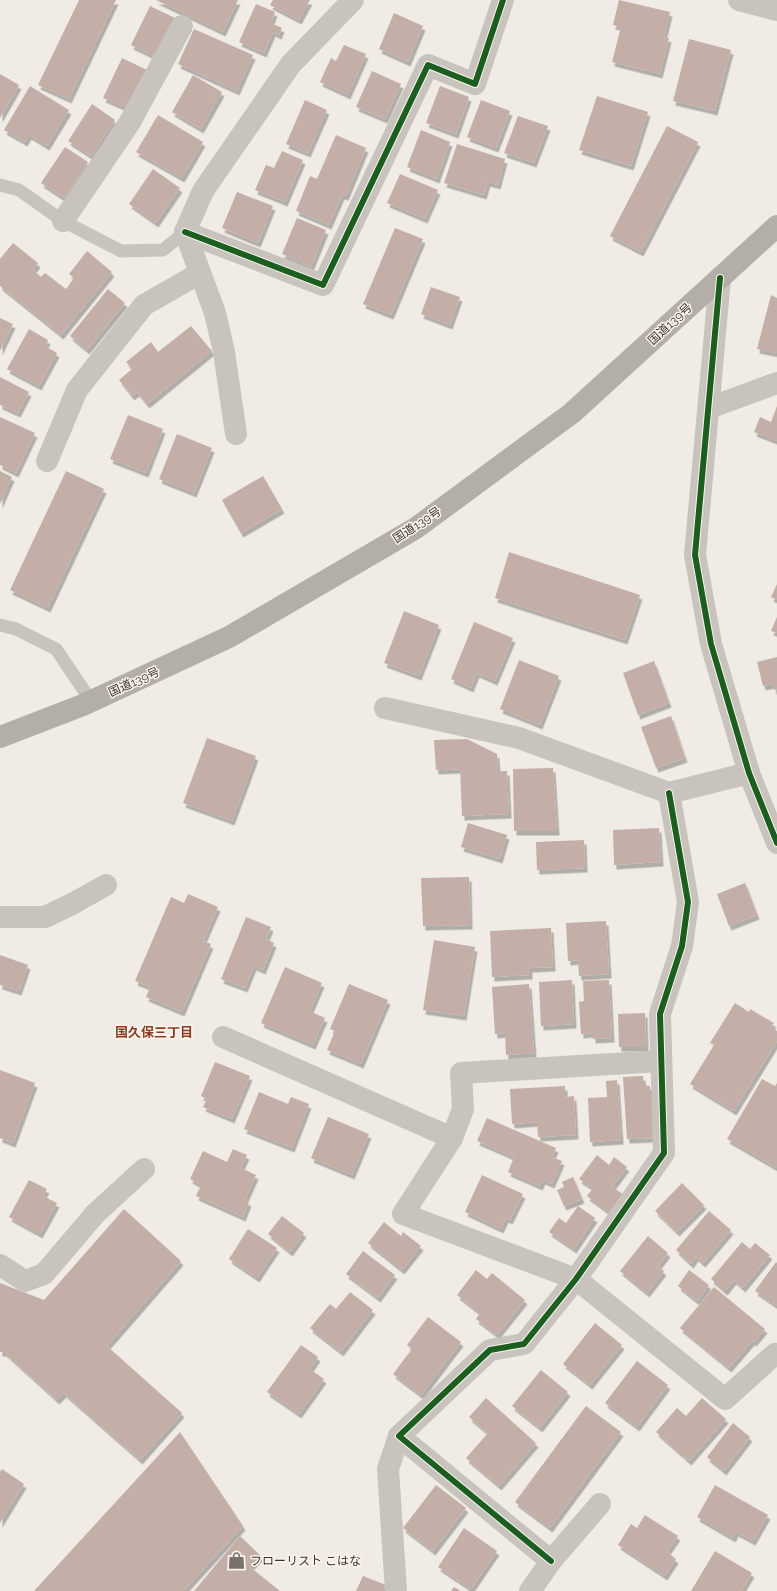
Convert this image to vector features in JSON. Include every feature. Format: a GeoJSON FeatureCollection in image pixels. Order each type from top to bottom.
{"type":"FeatureCollection","features":[{"type":"Feature","properties":{"kind":"highway","name":"国道139号"},"geometry":{"type":"LineString","coordinates":[[0,737],[91,701],[229,637],[416,528],[572,413],[777,226]]}},
{"type":"Feature","properties":{"kind":"street"},"geometry":{"type":"LineString","coordinates":[[236,434],[224,352],[215,313],[185,232],[203,191],[291,64],[353,0]]}},
{"type":"Feature","properties":{"kind":"street"},"geometry":{"type":"LineString","coordinates":[[185,232],[323,285],[428,65],[475,84],[503,0]]}},
{"type":"Feature","properties":{"kind":"street"},"geometry":{"type":"LineString","coordinates":[[739,0],[777,10]]}},
{"type":"Feature","properties":{"kind":"street"},"geometry":{"type":"LineString","coordinates":[[63,221],[130,122],[182,26]]}},
{"type":"Feature","properties":{"kind":"street"},"geometry":{"type":"LineString","coordinates":[[47,461],[77,390],[144,305],[200,273]]}},
{"type":"Feature","properties":{"kind":"street"},"geometry":{"type":"LineString","coordinates":[[720,278],[695,555],[711,644],[749,773],[777,843]]}},
{"type":"Feature","properties":{"kind":"street"},"geometry":{"type":"LineString","coordinates":[[709,408],[777,383]]}},
{"type":"Feature","properties":{"kind":"street"},"geometry":{"type":"LineString","coordinates":[[385,708],[519,738],[669,793],[749,773]]}},
{"type":"Feature","properties":{"kind":"street"},"geometry":{"type":"LineString","coordinates":[[396,1591],[388,1469],[399,1436],[490,1350],[524,1344],[576,1279],[664,1153],[660,1014],[682,946],[688,902],[669,793]]}},
{"type":"Feature","properties":{"kind":"street"},"geometry":{"type":"LineString","coordinates":[[0,917],[45,917],[72,904],[106,884]]}},
{"type":"Feature","properties":{"kind":"street"},"geometry":{"type":"LineString","coordinates":[[223,1037],[452,1138]]}},
{"type":"Feature","properties":{"kind":"street"},"geometry":{"type":"LineString","coordinates":[[661,1061],[461,1073],[463,1109],[452,1138],[402,1214],[576,1279],[725,1399],[775,1354],[777,1355]]}},
{"type":"Feature","properties":{"kind":"street"},"geometry":{"type":"LineString","coordinates":[[0,1265],[25,1281],[44,1274],[95,1214],[144,1169]]}},
{"type":"Feature","properties":{"kind":"street"},"geometry":{"type":"LineString","coordinates":[[399,1436],[551,1561]]}},
{"type":"Feature","properties":{"kind":"street"},"geometry":{"type":"LineString","coordinates":[[530,1591],[551,1561],[600,1504]]}},
{"type":"Feature","properties":{"kind":"lane"},"geometry":{"type":"LineString","coordinates":[[0,185],[19,190],[63,221],[121,251],[163,250],[185,232]]}},
{"type":"Feature","properties":{"kind":"lane"},"geometry":{"type":"LineString","coordinates":[[0,625],[16,629],[56,649],[91,701]]}},
{"type":"Feature","properties":{"kind":"building"},"geometry":{"type":"Polygon","coordinates":[[[79,0],[116,0],[69,99],[38,85],[79,0]]]}},
{"type":"Feature","properties":{"kind":"building"},"geometry":{"type":"Polygon","coordinates":[[[156,0],[238,0],[223,32],[156,0]]]}},
{"type":"Feature","properties":{"kind":"building"},"geometry":{"type":"Polygon","coordinates":[[[273,0],[310,0],[299,20],[270,5],[273,0]]]}},
{"type":"Feature","properties":{"kind":"building"},"geometry":{"type":"Polygon","coordinates":[[[619,0],[670,12],[664,37],[669,38],[660,74],[612,62],[621,27],[613,25],[619,0]]]}},
{"type":"Feature","properties":{"kind":"building"},"geometry":{"type":"Polygon","coordinates":[[[256,4],[275,12],[271,23],[282,28],[279,35],[273,32],[264,53],[239,42],[256,4]]]}},
{"type":"Feature","properties":{"kind":"building"},"geometry":{"type":"Polygon","coordinates":[[[150,6],[175,18],[156,57],[131,45],[150,6]]]}},
{"type":"Feature","properties":{"kind":"building"},"geometry":{"type":"Polygon","coordinates":[[[394,13],[423,26],[408,62],[379,49],[394,13]]]}},
{"type":"Feature","properties":{"kind":"building"},"geometry":{"type":"Polygon","coordinates":[[[194,29],[253,55],[237,91],[178,64],[194,29]]]}},
{"type":"Feature","properties":{"kind":"building"},"geometry":{"type":"Polygon","coordinates":[[[689,39],[731,50],[715,111],[673,101],[689,39]]]}},
{"type":"Feature","properties":{"kind":"building"},"geometry":{"type":"Polygon","coordinates":[[[344,45],[366,54],[348,95],[320,82],[331,58],[336,61],[344,45]]]}},
{"type":"Feature","properties":{"kind":"building"},"geometry":{"type":"Polygon","coordinates":[[[122,58],[147,70],[129,109],[103,98],[122,58]]]}},
{"type":"Feature","properties":{"kind":"building"},"geometry":{"type":"Polygon","coordinates":[[[372,71],[401,84],[385,119],[356,107],[372,71]]]}},
{"type":"Feature","properties":{"kind":"building"},"geometry":{"type":"Polygon","coordinates":[[[0,74],[19,85],[0,118],[0,74]]]}},
{"type":"Feature","properties":{"kind":"building"},"geometry":{"type":"Polygon","coordinates":[[[193,75],[222,92],[201,129],[172,112],[193,75]]]}},
{"type":"Feature","properties":{"kind":"building"},"geometry":{"type":"Polygon","coordinates":[[[30,86],[69,110],[47,146],[29,135],[25,142],[4,130],[30,86]]]}},
{"type":"Feature","properties":{"kind":"building"},"geometry":{"type":"Polygon","coordinates":[[[440,86],[469,97],[456,134],[426,123],[440,86]]]}},
{"type":"Feature","properties":{"kind":"building"},"geometry":{"type":"Polygon","coordinates":[[[597,96],[648,112],[631,166],[579,150],[597,96]]]}},
{"type":"Feature","properties":{"kind":"building"},"geometry":{"type":"Polygon","coordinates":[[[305,100],[327,110],[308,153],[286,144],[305,100]]]}},
{"type":"Feature","properties":{"kind":"building"},"geometry":{"type":"Polygon","coordinates":[[[481,100],[510,111],[496,148],[467,137],[481,100]]]}},
{"type":"Feature","properties":{"kind":"building"},"geometry":{"type":"Polygon","coordinates":[[[92,104],[115,120],[91,156],[68,141],[92,104]]]}},
{"type":"Feature","properties":{"kind":"building"},"geometry":{"type":"Polygon","coordinates":[[[158,115],[203,142],[182,178],[136,152],[158,115]]]}},
{"type":"Feature","properties":{"kind":"building"},"geometry":{"type":"Polygon","coordinates":[[[518,116],[548,126],[534,163],[504,153],[518,116]]]}},
{"type":"Feature","properties":{"kind":"building"},"geometry":{"type":"Polygon","coordinates":[[[667,126],[698,142],[641,252],[610,236],[667,126]]]}},
{"type":"Feature","properties":{"kind":"building"},"geometry":{"type":"Polygon","coordinates":[[[421,130],[450,142],[437,179],[407,167],[421,130]]]}},
{"type":"Feature","properties":{"kind":"building"},"geometry":{"type":"Polygon","coordinates":[[[336,135],[366,148],[346,196],[342,195],[329,225],[296,211],[310,176],[317,179],[336,135]]]}},
{"type":"Feature","properties":{"kind":"building"},"geometry":{"type":"Polygon","coordinates":[[[457,144],[505,159],[498,185],[488,182],[484,195],[444,183],[457,144]]]}},
{"type":"Feature","properties":{"kind":"building"},"geometry":{"type":"Polygon","coordinates":[[[65,147],[88,162],[64,198],[41,183],[65,147]]]}},
{"type":"Feature","properties":{"kind":"building"},"geometry":{"type":"Polygon","coordinates":[[[282,151],[303,160],[285,202],[255,190],[266,165],[274,168],[282,151]]]}},
{"type":"Feature","properties":{"kind":"building"},"geometry":{"type":"Polygon","coordinates":[[[153,169],[180,188],[156,223],[129,204],[153,169]]]}},
{"type":"Feature","properties":{"kind":"building"},"geometry":{"type":"Polygon","coordinates":[[[400,174],[438,190],[425,219],[387,203],[400,174]]]}},
{"type":"Feature","properties":{"kind":"building"},"geometry":{"type":"Polygon","coordinates":[[[237,192],[273,206],[258,243],[222,228],[237,192]]]}},
{"type":"Feature","properties":{"kind":"building"},"geometry":{"type":"Polygon","coordinates":[[[297,218],[326,230],[311,267],[282,254],[297,218]]]}},
{"type":"Feature","properties":{"kind":"building"},"geometry":{"type":"Polygon","coordinates":[[[395,228],[423,239],[391,315],[363,304],[395,228]]]}},
{"type":"Feature","properties":{"kind":"building"},"geometry":{"type":"Polygon","coordinates":[[[13,243],[38,263],[33,270],[41,277],[45,273],[66,289],[74,278],[69,274],[87,251],[112,272],[61,335],[0,286],[0,259],[13,243]]]}},
{"type":"Feature","properties":{"kind":"building"},"geometry":{"type":"Polygon","coordinates":[[[431,287],[460,297],[450,325],[421,314],[431,287]]]}},
{"type":"Feature","properties":{"kind":"building"},"geometry":{"type":"Polygon","coordinates":[[[108,289],[125,303],[87,350],[70,336],[108,289]]]}},
{"type":"Feature","properties":{"kind":"building"},"geometry":{"type":"Polygon","coordinates":[[[771,295],[777,298],[777,353],[757,349],[771,295]]]}},
{"type":"Feature","properties":{"kind":"building"},"geometry":{"type":"Polygon","coordinates":[[[0,318],[13,324],[0,351],[0,318]]]}},
{"type":"Feature","properties":{"kind":"building"},"geometry":{"type":"Polygon","coordinates":[[[191,326],[212,351],[147,404],[137,392],[132,396],[119,380],[132,369],[126,362],[151,342],[158,352],[191,326]]]}},
{"type":"Feature","properties":{"kind":"building"},"geometry":{"type":"Polygon","coordinates":[[[29,329],[48,340],[45,346],[57,353],[39,386],[7,369],[29,329]]]}},
{"type":"Feature","properties":{"kind":"building"},"geometry":{"type":"Polygon","coordinates":[[[0,377],[29,392],[18,413],[0,405],[0,377]]]}},
{"type":"Feature","properties":{"kind":"building"},"geometry":{"type":"Polygon","coordinates":[[[777,406],[777,441],[754,432],[760,417],[771,422],[777,406]]]}},
{"type":"Feature","properties":{"kind":"building"},"geometry":{"type":"Polygon","coordinates":[[[128,415],[163,429],[146,473],[110,459],[128,415]]]}},
{"type":"Feature","properties":{"kind":"building"},"geometry":{"type":"Polygon","coordinates":[[[0,417],[35,433],[16,473],[0,465],[0,417]]]}},
{"type":"Feature","properties":{"kind":"building"},"geometry":{"type":"Polygon","coordinates":[[[177,434],[212,448],[194,493],[159,479],[177,434]]]}},
{"type":"Feature","properties":{"kind":"building"},"geometry":{"type":"Polygon","coordinates":[[[0,471],[12,477],[0,504],[0,471]]]}},
{"type":"Feature","properties":{"kind":"building"},"geometry":{"type":"Polygon","coordinates":[[[66,471],[104,489],[48,608],[10,590],[66,471]]]}},
{"type":"Feature","properties":{"kind":"building"},"geometry":{"type":"Polygon","coordinates":[[[263,476],[282,509],[241,533],[222,500],[263,476]]]}},
{"type":"Feature","properties":{"kind":"building"},"geometry":{"type":"Polygon","coordinates":[[[509,552],[640,595],[625,640],[495,598],[509,552]]]}},
{"type":"Feature","properties":{"kind":"building"},"geometry":{"type":"Polygon","coordinates":[[[777,584],[777,600],[771,597],[777,584]]]}},
{"type":"Feature","properties":{"kind":"building"},"geometry":{"type":"Polygon","coordinates":[[[404,611],[439,625],[419,676],[384,663],[404,611]]]}},
{"type":"Feature","properties":{"kind":"building"},"geometry":{"type":"Polygon","coordinates":[[[777,617],[777,633],[771,631],[777,617]]]}},
{"type":"Feature","properties":{"kind":"building"},"geometry":{"type":"Polygon","coordinates":[[[474,622],[513,638],[495,681],[477,673],[471,688],[451,679],[474,622]]]}},
{"type":"Feature","properties":{"kind":"building"},"geometry":{"type":"Polygon","coordinates":[[[777,657],[777,689],[774,690],[773,684],[763,686],[757,662],[777,657]]]}},
{"type":"Feature","properties":{"kind":"building"},"geometry":{"type":"Polygon","coordinates":[[[519,660],[559,676],[540,725],[500,709],[519,660]]]}},
{"type":"Feature","properties":{"kind":"building"},"geometry":{"type":"Polygon","coordinates":[[[654,661],[669,703],[638,715],[623,673],[654,661]]]}},
{"type":"Feature","properties":{"kind":"building"},"geometry":{"type":"Polygon","coordinates":[[[671,716],[685,758],[656,768],[641,727],[671,716]]]}},
{"type":"Feature","properties":{"kind":"building"},"geometry":{"type":"Polygon","coordinates":[[[207,738],[256,756],[232,821],[183,803],[207,738]]]}},
{"type":"Feature","properties":{"kind":"building"},"geometry":{"type":"Polygon","coordinates":[[[467,739],[497,754],[498,771],[507,771],[509,814],[462,816],[460,769],[436,770],[434,740],[467,739]]]}},
{"type":"Feature","properties":{"kind":"building"},"geometry":{"type":"Polygon","coordinates":[[[553,768],[557,831],[514,831],[513,769],[553,768]]]}},
{"type":"Feature","properties":{"kind":"building"},"geometry":{"type":"Polygon","coordinates":[[[468,823],[507,835],[500,859],[461,847],[468,823]]]}},
{"type":"Feature","properties":{"kind":"building"},"geometry":{"type":"Polygon","coordinates":[[[659,828],[661,862],[614,865],[613,830],[659,828]]]}},
{"type":"Feature","properties":{"kind":"building"},"geometry":{"type":"Polygon","coordinates":[[[584,840],[585,868],[537,870],[536,842],[584,840]]]}},
{"type":"Feature","properties":{"kind":"building"},"geometry":{"type":"Polygon","coordinates":[[[469,877],[470,925],[423,926],[421,878],[469,877]]]}},
{"type":"Feature","properties":{"kind":"building"},"geometry":{"type":"Polygon","coordinates":[[[745,883],[757,915],[729,926],[717,894],[745,883]]]}},
{"type":"Feature","properties":{"kind":"building"},"geometry":{"type":"Polygon","coordinates":[[[188,894],[218,907],[203,941],[211,944],[182,1012],[146,997],[150,987],[135,981],[171,897],[184,903],[188,894]]]}},
{"type":"Feature","properties":{"kind":"building"},"geometry":{"type":"Polygon","coordinates":[[[246,917],[271,927],[266,939],[274,943],[263,970],[254,966],[245,988],[221,979],[246,917]]]}},
{"type":"Feature","properties":{"kind":"building"},"geometry":{"type":"Polygon","coordinates":[[[606,921],[609,974],[579,976],[578,960],[568,961],[566,923],[606,921]]]}},
{"type":"Feature","properties":{"kind":"building"},"geometry":{"type":"Polygon","coordinates":[[[551,928],[553,967],[530,968],[530,975],[492,977],[490,931],[551,928]]]}},
{"type":"Feature","properties":{"kind":"building"},"geometry":{"type":"Polygon","coordinates":[[[434,940],[475,947],[464,1016],[423,1010],[434,940]]]}},
{"type":"Feature","properties":{"kind":"building"},"geometry":{"type":"Polygon","coordinates":[[[0,955],[28,965],[19,991],[0,985],[0,955]]]}},
{"type":"Feature","properties":{"kind":"building"},"geometry":{"type":"Polygon","coordinates":[[[285,967],[322,983],[310,1011],[325,1018],[313,1045],[261,1023],[285,967]]]}},
{"type":"Feature","properties":{"kind":"building"},"geometry":{"type":"Polygon","coordinates":[[[572,980],[574,1024],[541,1026],[539,982],[572,980]]]}},
{"type":"Feature","properties":{"kind":"building"},"geometry":{"type":"Polygon","coordinates":[[[609,980],[612,1038],[593,1039],[593,1033],[581,1034],[579,1002],[584,1001],[583,981],[609,980]]]}},
{"type":"Feature","properties":{"kind":"building"},"geometry":{"type":"Polygon","coordinates":[[[349,984],[388,1000],[361,1064],[327,1050],[335,1031],[330,1029],[349,984]]]}},
{"type":"Feature","properties":{"kind":"building"},"geometry":{"type":"Polygon","coordinates":[[[529,984],[534,1053],[506,1055],[505,1033],[495,1034],[492,987],[529,984]]]}},
{"type":"Feature","properties":{"kind":"building"},"geometry":{"type":"Polygon","coordinates":[[[735,1003],[749,1012],[750,1009],[774,1023],[771,1027],[777,1031],[777,1041],[734,1111],[690,1084],[714,1045],[710,1043],[735,1003]]]}},
{"type":"Feature","properties":{"kind":"building"},"geometry":{"type":"Polygon","coordinates":[[[645,1013],[646,1047],[619,1047],[618,1014],[645,1013]]]}},
{"type":"Feature","properties":{"kind":"building"},"geometry":{"type":"Polygon","coordinates":[[[215,1062],[250,1076],[232,1119],[203,1107],[207,1099],[201,1096],[215,1062]]]}},
{"type":"Feature","properties":{"kind":"building"},"geometry":{"type":"Polygon","coordinates":[[[0,1070],[35,1083],[13,1143],[0,1138],[0,1070]]]}},
{"type":"Feature","properties":{"kind":"building"},"geometry":{"type":"Polygon","coordinates":[[[643,1076],[644,1085],[650,1086],[650,1094],[655,1094],[656,1138],[627,1139],[623,1077],[643,1076]]]}},
{"type":"Feature","properties":{"kind":"building"},"geometry":{"type":"Polygon","coordinates":[[[762,1079],[775,1086],[777,1083],[777,1168],[727,1139],[762,1079]]]}},
{"type":"Feature","properties":{"kind":"building"},"geometry":{"type":"Polygon","coordinates":[[[617,1080],[621,1140],[590,1142],[588,1098],[607,1097],[606,1081],[617,1080]]]}},
{"type":"Feature","properties":{"kind":"building"},"geometry":{"type":"Polygon","coordinates":[[[565,1086],[565,1097],[574,1096],[576,1135],[538,1137],[537,1122],[512,1124],[510,1089],[565,1086]]]}},
{"type":"Feature","properties":{"kind":"building"},"geometry":{"type":"Polygon","coordinates":[[[259,1092],[288,1104],[291,1097],[309,1104],[292,1148],[244,1129],[259,1092]]]}},
{"type":"Feature","properties":{"kind":"building"},"geometry":{"type":"Polygon","coordinates":[[[328,1117],[369,1134],[352,1175],[311,1158],[328,1117]]]}},
{"type":"Feature","properties":{"kind":"building"},"geometry":{"type":"Polygon","coordinates":[[[487,1118],[556,1148],[552,1157],[562,1161],[552,1184],[543,1180],[540,1186],[508,1172],[514,1157],[477,1141],[487,1118]]]}},
{"type":"Feature","properties":{"kind":"building"},"geometry":{"type":"Polygon","coordinates":[[[233,1149],[247,1155],[241,1168],[256,1175],[245,1200],[249,1202],[243,1217],[196,1196],[201,1185],[190,1179],[203,1151],[227,1162],[233,1149]]]}},
{"type":"Feature","properties":{"kind":"building"},"geometry":{"type":"Polygon","coordinates":[[[597,1155],[609,1165],[614,1157],[627,1167],[612,1187],[623,1194],[610,1213],[587,1196],[593,1188],[579,1179],[597,1155]]]}},
{"type":"Feature","properties":{"kind":"building"},"geometry":{"type":"Polygon","coordinates":[[[482,1175],[523,1194],[510,1220],[506,1218],[501,1229],[465,1212],[482,1175]]]}},
{"type":"Feature","properties":{"kind":"building"},"geometry":{"type":"Polygon","coordinates":[[[573,1177],[582,1199],[564,1206],[557,1190],[564,1187],[562,1182],[573,1177]]]}},
{"type":"Feature","properties":{"kind":"building"},"geometry":{"type":"Polygon","coordinates":[[[29,1180],[47,1189],[43,1196],[57,1203],[40,1234],[9,1217],[29,1180]]]}},
{"type":"Feature","properties":{"kind":"building"},"geometry":{"type":"Polygon","coordinates":[[[682,1183],[704,1205],[677,1232],[655,1211],[682,1183]]]}},
{"type":"Feature","properties":{"kind":"building"},"geometry":{"type":"Polygon","coordinates":[[[578,1206],[595,1218],[574,1249],[549,1232],[559,1218],[566,1223],[578,1206]]]}},
{"type":"Feature","properties":{"kind":"building"},"geometry":{"type":"Polygon","coordinates":[[[124,1209],[181,1261],[107,1346],[182,1413],[140,1460],[64,1393],[57,1400],[4,1352],[0,1352],[0,1283],[44,1300],[124,1209]]]}},
{"type":"Feature","properties":{"kind":"building"},"geometry":{"type":"Polygon","coordinates":[[[709,1211],[731,1230],[703,1263],[696,1257],[691,1264],[676,1250],[709,1211]]]}},
{"type":"Feature","properties":{"kind":"building"},"geometry":{"type":"Polygon","coordinates":[[[282,1216],[304,1233],[290,1252],[268,1234],[282,1216]]]}},
{"type":"Feature","properties":{"kind":"building"},"geometry":{"type":"Polygon","coordinates":[[[384,1222],[401,1236],[403,1232],[421,1246],[402,1270],[368,1243],[384,1222]]]}},
{"type":"Feature","properties":{"kind":"building"},"geometry":{"type":"Polygon","coordinates":[[[248,1229],[277,1248],[257,1278],[229,1259],[248,1229]]]}},
{"type":"Feature","properties":{"kind":"building"},"geometry":{"type":"Polygon","coordinates":[[[648,1236],[668,1253],[658,1266],[664,1271],[647,1293],[620,1271],[648,1236]]]}},
{"type":"Feature","properties":{"kind":"building"},"geometry":{"type":"Polygon","coordinates":[[[742,1242],[750,1249],[755,1243],[770,1255],[743,1288],[734,1280],[725,1291],[711,1279],[742,1242]]]}},
{"type":"Feature","properties":{"kind":"building"},"geometry":{"type":"Polygon","coordinates":[[[363,1251],[395,1275],[378,1298],[346,1274],[363,1251]]]}},
{"type":"Feature","properties":{"kind":"building"},"geometry":{"type":"Polygon","coordinates":[[[776,1262],[777,1263],[777,1306],[755,1291],[776,1262]]]}},
{"type":"Feature","properties":{"kind":"building"},"geometry":{"type":"Polygon","coordinates":[[[476,1270],[487,1279],[492,1273],[525,1300],[497,1335],[476,1319],[480,1313],[457,1295],[476,1270]]]}},
{"type":"Feature","properties":{"kind":"building"},"geometry":{"type":"Polygon","coordinates":[[[689,1270],[709,1285],[697,1301],[678,1286],[689,1270]]]}},
{"type":"Feature","properties":{"kind":"building"},"geometry":{"type":"Polygon","coordinates":[[[714,1287],[765,1329],[754,1342],[752,1341],[729,1368],[680,1328],[714,1287]]]}},
{"type":"Feature","properties":{"kind":"building"},"geometry":{"type":"Polygon","coordinates":[[[350,1292],[373,1310],[341,1352],[310,1328],[330,1304],[336,1309],[350,1292]]]}},
{"type":"Feature","properties":{"kind":"building"},"geometry":{"type":"Polygon","coordinates":[[[428,1317],[461,1342],[421,1395],[393,1374],[412,1349],[407,1345],[428,1317]]]}},
{"type":"Feature","properties":{"kind":"building"},"geometry":{"type":"Polygon","coordinates":[[[595,1323],[622,1345],[590,1385],[563,1364],[595,1323]]]}},
{"type":"Feature","properties":{"kind":"building"},"geometry":{"type":"Polygon","coordinates":[[[301,1345],[318,1357],[310,1369],[324,1379],[299,1414],[267,1392],[301,1345]]]}},
{"type":"Feature","properties":{"kind":"building"},"geometry":{"type":"Polygon","coordinates":[[[637,1361],[668,1385],[637,1427],[605,1403],[637,1361]]]}},
{"type":"Feature","properties":{"kind":"building"},"geometry":{"type":"Polygon","coordinates":[[[541,1370],[568,1392],[540,1428],[512,1406],[541,1370]]]}},
{"type":"Feature","properties":{"kind":"building"},"geometry":{"type":"Polygon","coordinates":[[[486,1398],[536,1443],[499,1486],[466,1458],[488,1433],[469,1417],[486,1398]]]}},
{"type":"Feature","properties":{"kind":"building"},"geometry":{"type":"Polygon","coordinates":[[[702,1398],[726,1419],[689,1461],[656,1432],[677,1408],[686,1416],[702,1398]]]}},
{"type":"Feature","properties":{"kind":"building"},"geometry":{"type":"Polygon","coordinates":[[[586,1406],[621,1432],[550,1528],[515,1502],[586,1406]]]}},
{"type":"Feature","properties":{"kind":"building"},"geometry":{"type":"Polygon","coordinates":[[[733,1423],[750,1437],[724,1471],[707,1457],[733,1423]]]}},
{"type":"Feature","properties":{"kind":"building"},"geometry":{"type":"Polygon","coordinates":[[[180,1432],[243,1526],[183,1591],[34,1591],[180,1432]]]}},
{"type":"Feature","properties":{"kind":"building"},"geometry":{"type":"Polygon","coordinates":[[[2,1469],[24,1484],[0,1523],[0,1472],[2,1469]]]}},
{"type":"Feature","properties":{"kind":"building"},"geometry":{"type":"Polygon","coordinates":[[[436,1485],[466,1508],[433,1551],[403,1528],[436,1485]]]}},
{"type":"Feature","properties":{"kind":"building"},"geometry":{"type":"Polygon","coordinates":[[[715,1485],[768,1515],[753,1541],[736,1532],[733,1538],[697,1517],[715,1485]]]}},
{"type":"Feature","properties":{"kind":"building"},"geometry":{"type":"Polygon","coordinates":[[[645,1515],[678,1536],[667,1552],[676,1559],[665,1576],[618,1545],[631,1524],[637,1528],[645,1515]]]}},
{"type":"Feature","properties":{"kind":"building"},"geometry":{"type":"Polygon","coordinates":[[[464,1528],[497,1551],[471,1589],[438,1567],[464,1528]]]}},
{"type":"Feature","properties":{"kind":"building","name":"フローリスト こはな"},"geometry":{"type":"Polygon","coordinates":[[[240,1536],[261,1556],[250,1567],[280,1591],[194,1591],[240,1536]]]}},
{"type":"Feature","properties":{"kind":"building"},"geometry":{"type":"Polygon","coordinates":[[[715,1551],[752,1573],[741,1591],[691,1591],[715,1551]]]}},
{"type":"Feature","properties":{"kind":"building"},"geometry":{"type":"Polygon","coordinates":[[[363,1576],[386,1585],[383,1591],[356,1591],[363,1576]]]}},
{"type":"Feature","properties":{"kind":"building"},"geometry":{"type":"Polygon","coordinates":[[[454,1587],[461,1591],[451,1591],[454,1587]]]}},
{"type":"Feature","properties":{"kind":"cycle path"},"geometry":{"type":"LineString","coordinates":[[185,232],[323,285],[428,65],[475,84],[503,0]]}},
{"type":"Feature","properties":{"kind":"cycle path"},"geometry":{"type":"LineString","coordinates":[[720,278],[695,555],[711,644],[749,773],[777,843]]}},
{"type":"Feature","properties":{"kind":"cycle path"},"geometry":{"type":"LineString","coordinates":[[551,1561],[399,1436],[490,1350],[524,1344],[576,1279],[664,1153],[660,1014],[682,946],[688,902],[669,793]]}},
{"type":"Feature","properties":{"kind":"place","name":"フローリスト こはな"},"geometry":{"type":"Point","coordinates":[237,1561]}},
{"type":"Feature","properties":{"kind":"district","name":"国久保三丁目"},"geometry":{"type":"Point","coordinates":[154,1032]}}]}
